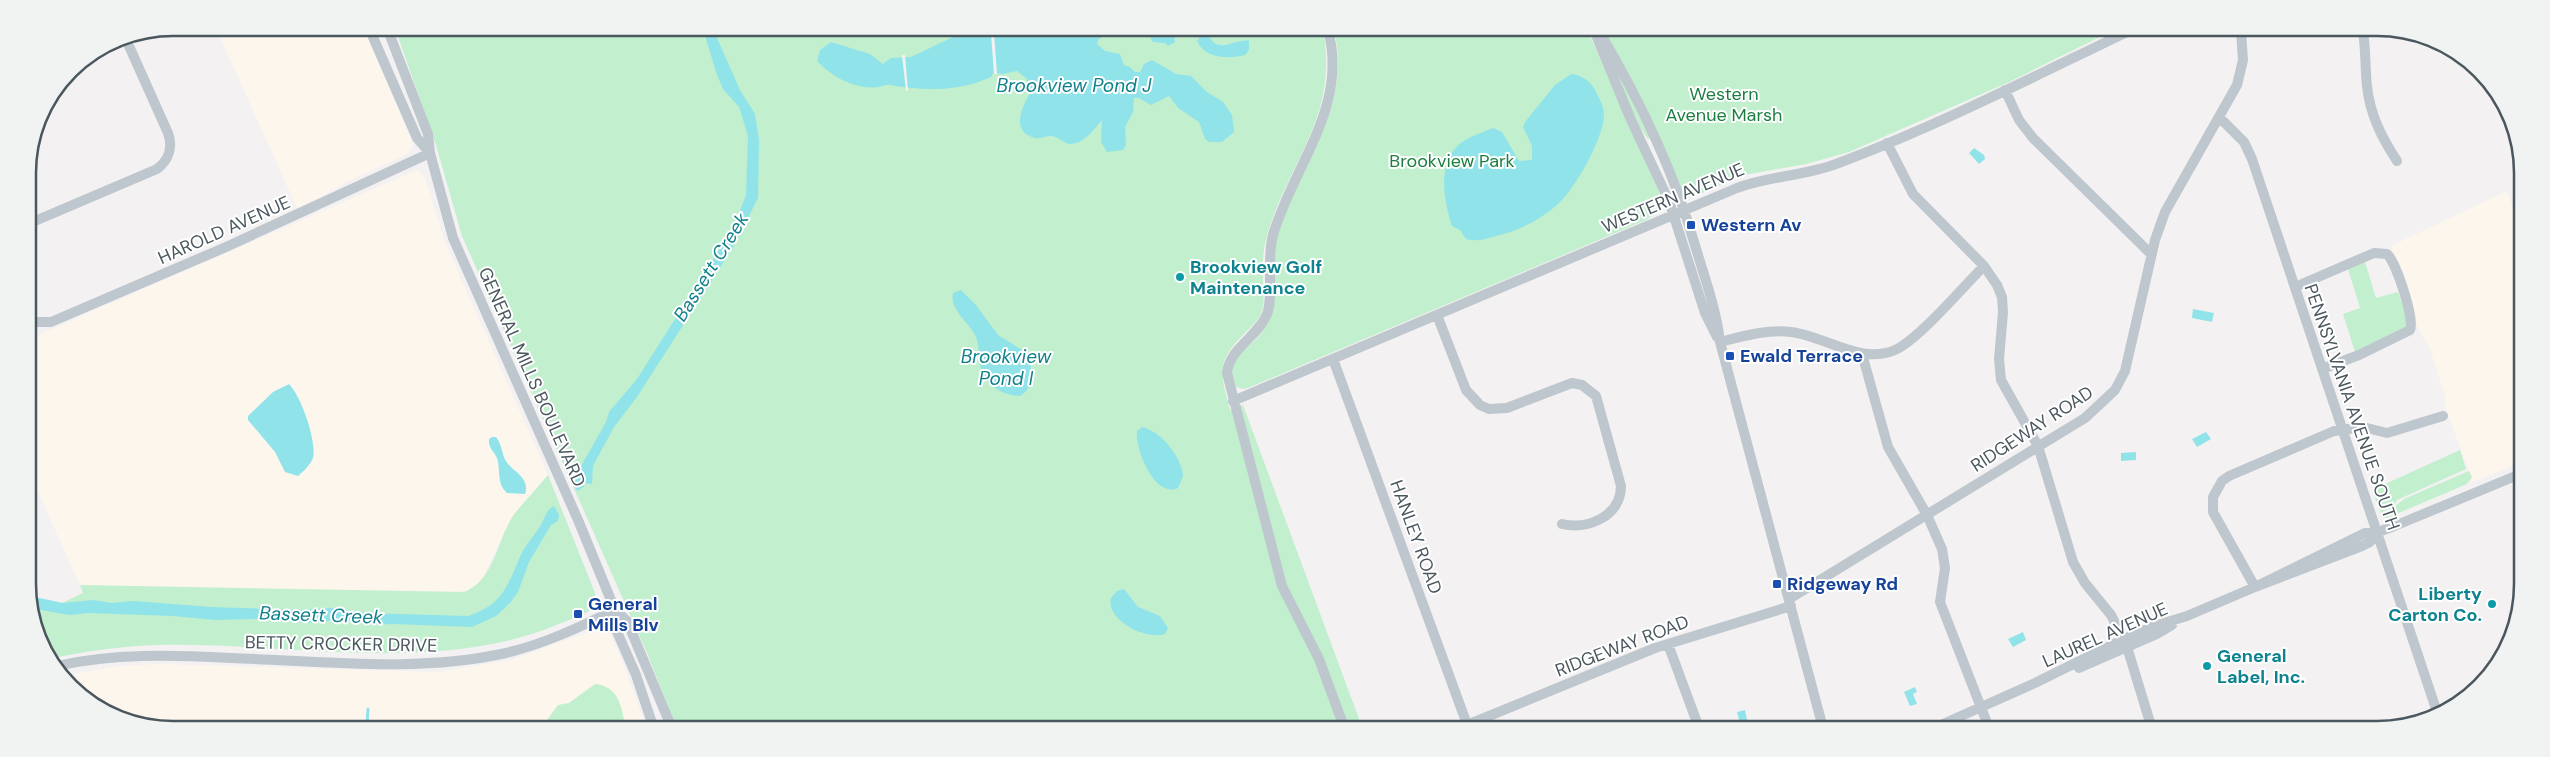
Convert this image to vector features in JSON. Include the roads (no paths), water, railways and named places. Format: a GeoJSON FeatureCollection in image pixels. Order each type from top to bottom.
{"type":"FeatureCollection","features":[{"type":"Feature","properties":{"kind":"street","name":"GENERAL MILLS BOULEVARD"},"geometry":{"type":"LineString","coordinates":[[372,36],[416,138],[430,153]]}},
{"type":"Feature","properties":{"kind":"street","name":"GENERAL MILLS BOULEVARD"},"geometry":{"type":"LineString","coordinates":[[391,36],[424,119],[430,153],[453,238],[578,520],[615,610],[614,625],[636,675],[651,721]]}},
{"type":"Feature","properties":{"kind":"street"},"geometry":{"type":"LineString","coordinates":[[1329,36],[1332,76],[1326,111],[1273,234],[1269,260],[1267,314],[1233,355],[1227,373],[1282,586],[1319,659],[1342,720]]}},
{"type":"Feature","properties":{"kind":"street"},"geometry":{"type":"LineString","coordinates":[[1596,36],[1630,120],[1674,215],[1705,313],[1720,342]]}},
{"type":"Feature","properties":{"kind":"street"},"geometry":{"type":"LineString","coordinates":[[1602,36],[1647,122],[1685,211],[1713,303],[1720,342],[1821,720]]}},
{"type":"Feature","properties":{"kind":"street","name":"WESTERN AVENUE"},"geometry":{"type":"LineString","coordinates":[[1233,401],[1746,185],[1817,170],[1887,143],[2119,36]]}},
{"type":"Feature","properties":{"kind":"street","name":"RIDGEWAY ROAD"},"geometry":{"type":"LineString","coordinates":[[1482,720],[1668,644],[1790,602],[2095,410],[2121,381],[2128,361],[2151,254],[2165,212],[2220,118],[2240,77],[2243,60],[2241,36]]}},
{"type":"Feature","properties":{"kind":"street"},"geometry":{"type":"LineString","coordinates":[[2363,36],[2367,86],[2372,112],[2383,137],[2397,161]]}},
{"type":"Feature","properties":{"kind":"street"},"geometry":{"type":"LineString","coordinates":[[37,220],[157,169],[166,160],[170,139],[128,44]]}},
{"type":"Feature","properties":{"kind":"street"},"geometry":{"type":"LineString","coordinates":[[2005,90],[2019,120],[2032,138],[2151,254]]}},
{"type":"Feature","properties":{"kind":"street","name":"PENNSYLVANIA AVENUE SOUTH"},"geometry":{"type":"LineString","coordinates":[[2220,118],[2239,135],[2249,151],[2435,707]]}},
{"type":"Feature","properties":{"kind":"street"},"geometry":{"type":"LineString","coordinates":[[1887,143],[1913,194],[1984,266],[1995,280],[2002,297],[1999,358],[2001,380],[2038,446],[2073,562],[2085,583],[2110,615],[2126,643],[2149,720]]}},
{"type":"Feature","properties":{"kind":"street","name":"HAROLD AVENUE"},"geometry":{"type":"LineString","coordinates":[[37,322],[51,322],[226,247],[430,153]]}},
{"type":"Feature","properties":{"kind":"street"},"geometry":{"type":"LineString","coordinates":[[2295,287],[2374,253],[2387,254],[2394,264],[2412,320],[2410,330],[2359,355],[2322,369]]}},
{"type":"Feature","properties":{"kind":"street"},"geometry":{"type":"LineString","coordinates":[[1720,342],[1763,332],[1783,331],[1810,336],[1862,354],[1888,353],[1906,344],[1984,266]]}},
{"type":"Feature","properties":{"kind":"street"},"geometry":{"type":"LineString","coordinates":[[1437,315],[1466,390],[1470,397],[1480,405],[1489,409],[1508,408],[1572,383],[1582,385],[1596,396],[1621,486],[1620,498],[1614,510],[1603,517],[1582,526],[1562,524]]}},
{"type":"Feature","properties":{"kind":"street"},"geometry":{"type":"LineString","coordinates":[[1862,354],[1888,447],[1927,515],[1942,549],[1945,563],[1940,602],[1986,720]]}},
{"type":"Feature","properties":{"kind":"street","name":"HANLEY ROAD"},"geometry":{"type":"LineString","coordinates":[[1333,359],[1466,720]]}},
{"type":"Feature","properties":{"kind":"street"},"geometry":{"type":"LineString","coordinates":[[2255,586],[2216,517],[2212,502],[2216,489],[2229,476],[2329,432],[2363,428],[2388,433],[2443,416]]}},
{"type":"Feature","properties":{"kind":"street","name":"LAUREL AVENUE"},"geometry":{"type":"LineString","coordinates":[[1952,720],[2255,586],[2365,533],[2378,532],[2514,478]]}},
{"type":"Feature","properties":{"kind":"street","name":"GENERAL MILLS BOULEVARD"},"geometry":{"type":"LineString","coordinates":[[615,610],[627,620],[669,721]]}},
{"type":"Feature","properties":{"kind":"street","name":"BETTY CROCKER DRIVE"},"geometry":{"type":"LineString","coordinates":[[63,665],[140,656],[397,664],[471,660],[544,642],[615,610]]}},
{"type":"Feature","properties":{"kind":"street"},"geometry":{"type":"LineString","coordinates":[[1668,644],[1696,720]]}},
{"type":"Feature","properties":{"kind":"water","name":"Bassett Creek"},"geometry":{"type":"Polygon","coordinates":[[[705,36],[716,36],[740,90],[755,114],[759,140],[758,198],[735,244],[637,397],[614,427],[593,466],[592,484],[584,483],[584,487],[577,491],[573,475],[580,468],[606,422],[609,412],[637,379],[733,228],[746,195],[748,136],[739,107],[723,89],[705,36]]]}},
{"type":"Feature","properties":{"kind":"water","name":"Brookview Pond J"},"geometry":{"type":"Polygon","coordinates":[[[955,36],[1103,36],[1098,40],[1097,44],[1105,51],[1120,54],[1124,65],[1130,67],[1135,72],[1140,72],[1144,64],[1152,60],[1176,74],[1191,76],[1207,92],[1223,102],[1232,115],[1234,132],[1222,142],[1209,142],[1205,139],[1199,122],[1178,108],[1169,96],[1151,105],[1139,98],[1134,98],[1133,112],[1125,127],[1126,145],[1123,150],[1107,152],[1101,142],[1102,120],[1087,137],[1072,144],[1051,136],[1035,138],[1027,135],[1020,125],[1020,118],[1030,93],[1027,79],[1017,71],[1003,74],[993,73],[991,77],[979,82],[954,88],[928,89],[889,85],[870,87],[845,81],[817,61],[820,50],[831,42],[870,54],[883,64],[891,58],[911,57],[955,36]]]}},
{"type":"Feature","properties":{"kind":"water"},"geometry":{"type":"Polygon","coordinates":[[[1149,36],[1174,36],[1175,42],[1168,46],[1165,43],[1153,42],[1149,36]]]}},
{"type":"Feature","properties":{"kind":"water"},"geometry":{"type":"Polygon","coordinates":[[[1201,36],[1209,36],[1213,42],[1221,45],[1249,41],[1249,50],[1245,55],[1218,56],[1206,51],[1197,41],[1201,36]]]}},
{"type":"Feature","properties":{"kind":"water"},"geometry":{"type":"Polygon","coordinates":[[[1571,74],[1582,77],[1591,84],[1600,99],[1604,112],[1599,137],[1580,176],[1557,205],[1536,220],[1512,231],[1488,238],[1466,239],[1460,230],[1452,226],[1446,204],[1444,180],[1449,157],[1465,140],[1493,128],[1502,132],[1519,161],[1532,160],[1532,146],[1523,127],[1525,122],[1555,85],[1571,74]]]}},
{"type":"Feature","properties":{"kind":"water"},"geometry":{"type":"Polygon","coordinates":[[[1974,148],[1984,155],[1985,159],[1979,164],[1969,153],[1974,148]]]}},
{"type":"Feature","properties":{"kind":"water","name":"Brookview Pond I"},"geometry":{"type":"Polygon","coordinates":[[[961,290],[976,305],[998,335],[1030,355],[1030,383],[1025,392],[1020,396],[1010,395],[1001,391],[985,379],[981,369],[976,337],[954,305],[953,293],[961,290]]]}},
{"type":"Feature","properties":{"kind":"water"},"geometry":{"type":"Polygon","coordinates":[[[2193,309],[2214,313],[2212,322],[2192,318],[2193,309]]]}},
{"type":"Feature","properties":{"kind":"water"},"geometry":{"type":"Polygon","coordinates":[[[289,384],[303,408],[314,450],[311,463],[298,476],[285,472],[275,452],[248,420],[248,416],[273,392],[289,384]]]}},
{"type":"Feature","properties":{"kind":"water"},"geometry":{"type":"Polygon","coordinates":[[[1142,427],[1149,429],[1163,439],[1175,453],[1183,476],[1178,488],[1170,489],[1162,486],[1154,480],[1148,471],[1137,439],[1137,431],[1142,427]]]}},
{"type":"Feature","properties":{"kind":"water"},"geometry":{"type":"Polygon","coordinates":[[[2206,432],[2211,439],[2197,447],[2192,439],[2206,432]]]}},
{"type":"Feature","properties":{"kind":"water"},"geometry":{"type":"Polygon","coordinates":[[[496,437],[500,443],[508,464],[524,480],[526,484],[525,494],[507,493],[501,485],[497,458],[489,445],[489,439],[496,437]]]}},
{"type":"Feature","properties":{"kind":"water"},"geometry":{"type":"Polygon","coordinates":[[[2136,452],[2136,460],[2121,461],[2121,453],[2136,452]]]}},
{"type":"Feature","properties":{"kind":"water","name":"Bassett Creek"},"geometry":{"type":"Polygon","coordinates":[[[554,506],[559,515],[558,521],[551,525],[529,562],[518,592],[510,603],[496,616],[472,627],[372,625],[346,619],[306,623],[260,619],[215,620],[173,616],[88,613],[69,615],[39,610],[37,602],[37,597],[63,603],[93,600],[112,603],[133,601],[212,607],[297,610],[332,608],[366,613],[468,616],[489,606],[502,594],[524,548],[554,506]]]}},
{"type":"Feature","properties":{"kind":"water"},"geometry":{"type":"Polygon","coordinates":[[[1124,589],[1138,607],[1160,616],[1168,628],[1165,634],[1148,634],[1138,631],[1129,627],[1114,614],[1111,598],[1117,591],[1124,589]]]}},
{"type":"Feature","properties":{"kind":"water"},"geometry":{"type":"Polygon","coordinates":[[[2023,632],[2026,640],[2013,647],[2008,639],[2023,632]]]}},
{"type":"Feature","properties":{"kind":"water"},"geometry":{"type":"Polygon","coordinates":[[[1915,687],[1917,692],[1913,694],[1917,704],[1910,706],[1904,692],[1915,687]]]}},
{"type":"Feature","properties":{"kind":"water"},"geometry":{"type":"Polygon","coordinates":[[[1745,710],[1747,720],[1739,720],[1737,712],[1745,710]]]}},
{"type":"Feature","properties":{"kind":"waterway"},"geometry":{"type":"LineString","coordinates":[[367,721],[368,709]]}},
{"type":"Feature","properties":{"kind":"place","name":"Western Av"},"geometry":{"type":"Point","coordinates":[1691,225]}},
{"type":"Feature","properties":{"kind":"place","name":"Brookview Golf Maintenance"},"geometry":{"type":"Point","coordinates":[1180,277]}},
{"type":"Feature","properties":{"kind":"place","name":"Ewald Terrace"},"geometry":{"type":"Point","coordinates":[1730,356]}},
{"type":"Feature","properties":{"kind":"place","name":"Ridgeway Rd"},"geometry":{"type":"Point","coordinates":[1777,584]}},
{"type":"Feature","properties":{"kind":"place","name":"Liberty Carton Co."},"geometry":{"type":"Point","coordinates":[2492,604]}},
{"type":"Feature","properties":{"kind":"place","name":"General Mills Blv"},"geometry":{"type":"Point","coordinates":[578,614]}},
{"type":"Feature","properties":{"kind":"place","name":"General Label, Inc."},"geometry":{"type":"Point","coordinates":[2207,666]}},
{"type":"Feature","properties":{"kind":"park label","name":"Western Avenue Marsh"},"geometry":{"type":"Point","coordinates":[1724,104]}},
{"type":"Feature","properties":{"kind":"park label","name":"Brookview Park"},"geometry":{"type":"Point","coordinates":[1452,161]}}]}
